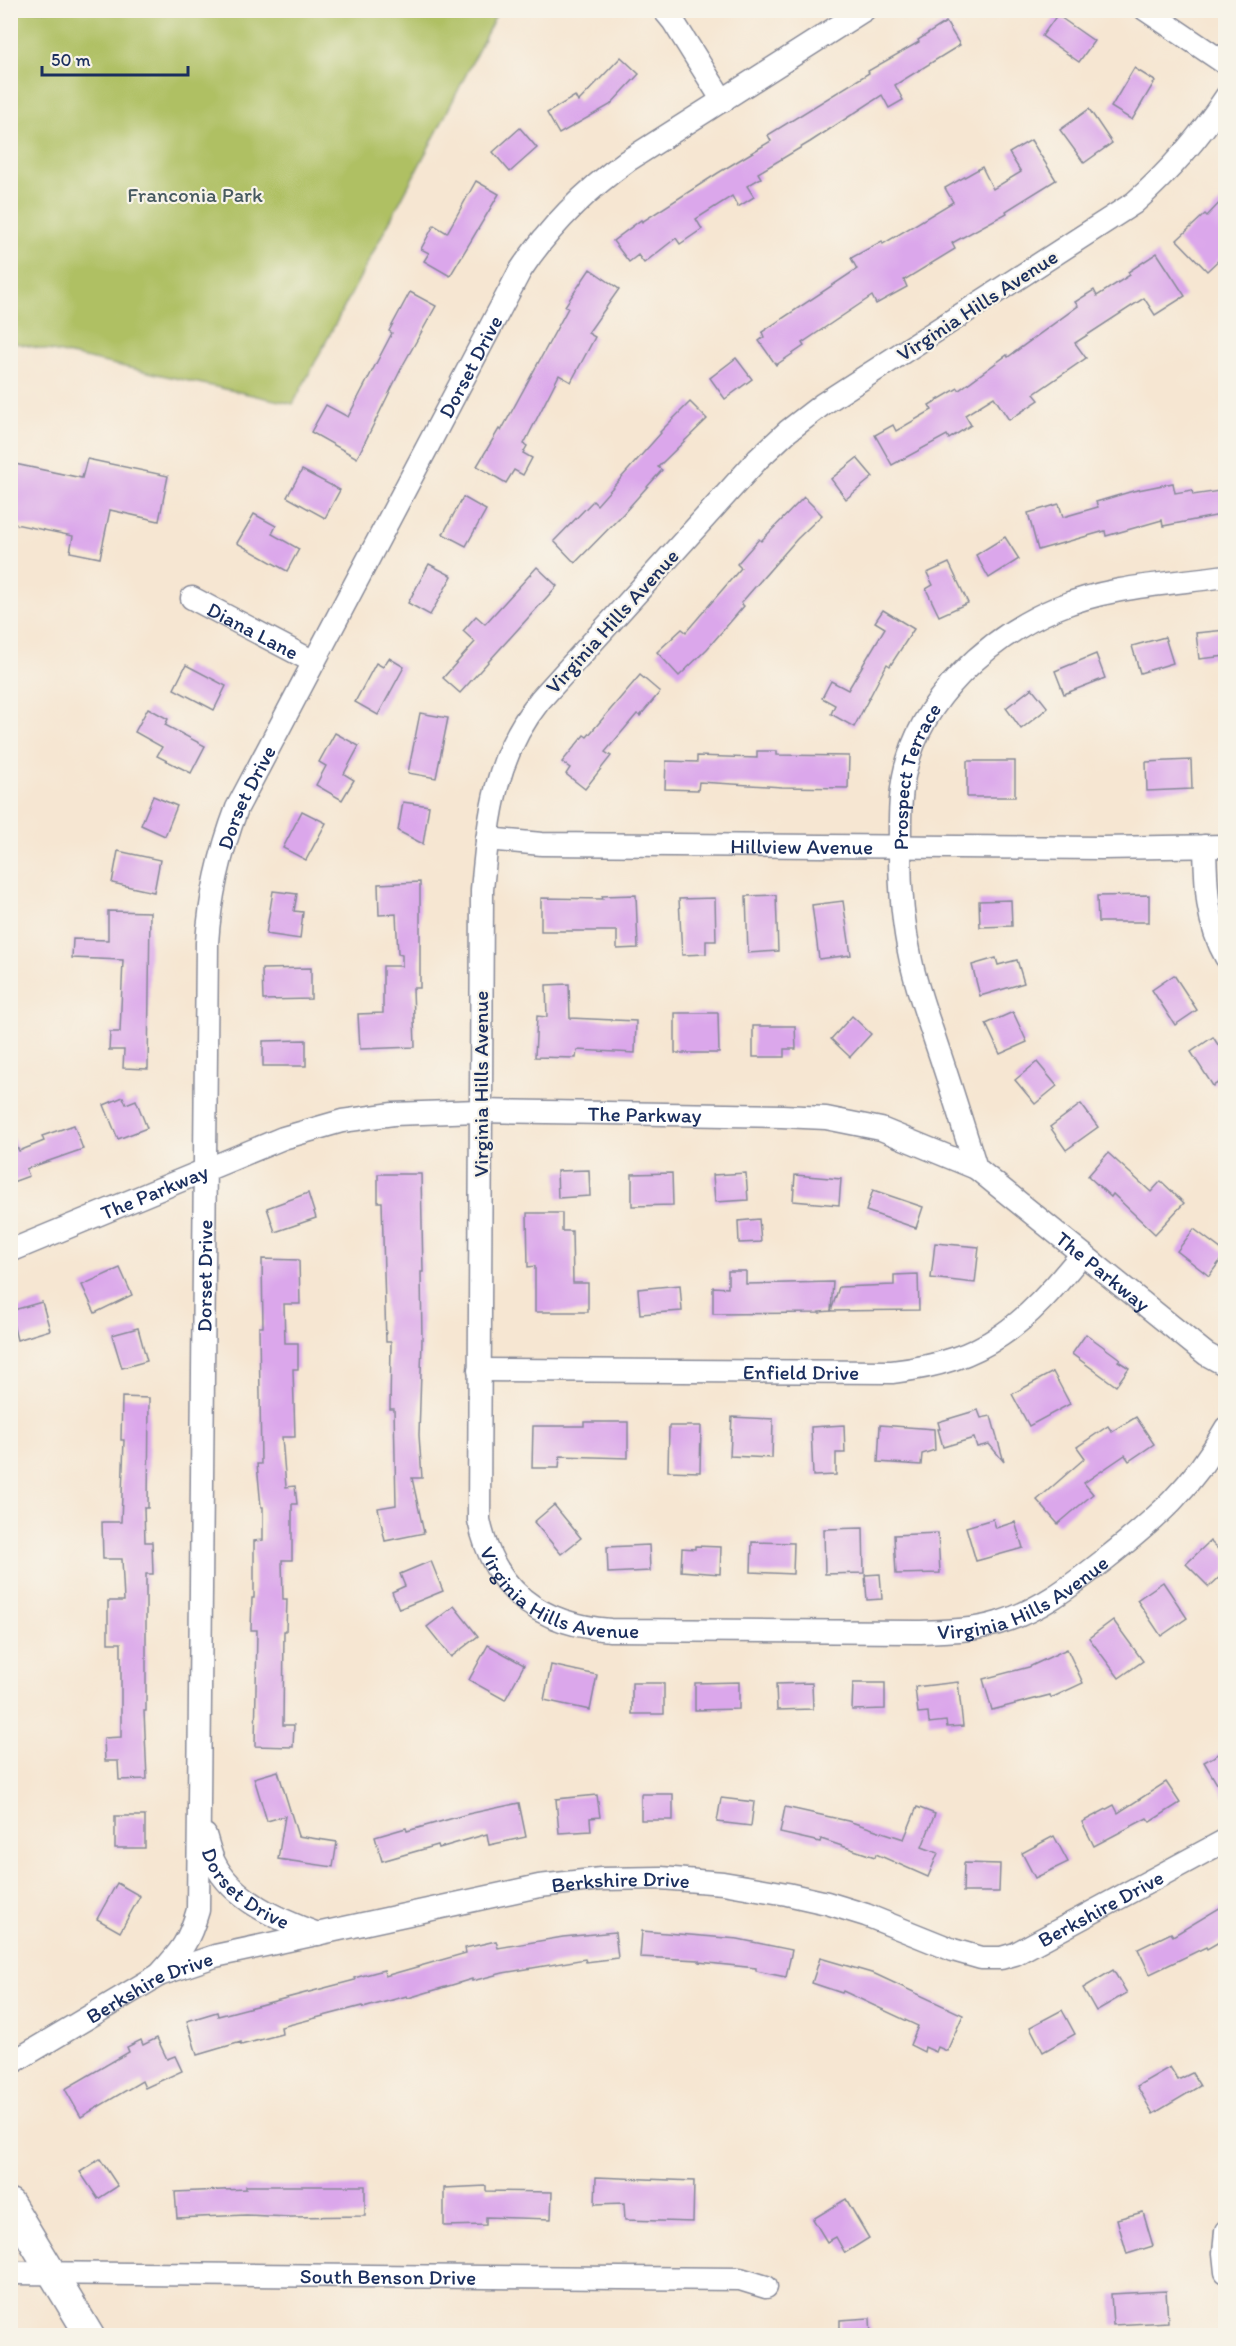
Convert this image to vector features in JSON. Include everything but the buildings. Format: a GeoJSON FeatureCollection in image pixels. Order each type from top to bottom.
{"type":"FeatureCollection","features":[{"type":"Feature","properties":{"kind":"main road"},"geometry":{"type":"LineString","coordinates":[[10,2203],[90,2336]]}},
{"type":"Feature","properties":{"kind":"street"},"geometry":{"type":"LineString","coordinates":[[664,10],[723,101]]}},
{"type":"Feature","properties":{"kind":"street","name":"Dorset Drive"},"geometry":{"type":"LineString","coordinates":[[159,1975],[191,1936],[198,1910],[207,943],[214,879],[224,842],[237,808],[520,271],[535,248],[566,211],[599,181],[864,10]]}},
{"type":"Feature","properties":{"kind":"street"},"geometry":{"type":"LineString","coordinates":[[1146,10],[1226,64]]}},
{"type":"Feature","properties":{"kind":"street","name":"Virginia Hills Avenue"},"geometry":{"type":"LineString","coordinates":[[1226,98],[1186,153],[1163,178],[1134,203],[823,404],[788,431],[758,459],[526,717],[509,746],[498,775],[487,839],[482,890],[477,1503],[481,1533],[489,1556],[508,1583],[520,1597],[539,1611],[573,1626],[610,1630],[917,1632],[961,1630],[1000,1623],[1054,1598],[1149,1524],[1179,1496],[1198,1472],[1226,1428]]}},
{"type":"Feature","properties":{"kind":"street","name":"Prospect Terrace"},"geometry":{"type":"LineString","coordinates":[[976,1168],[922,1004],[911,960],[900,889],[900,804],[904,775],[918,737],[932,710],[953,683],[985,652],[1021,627],[1057,608],[1086,598],[1121,591],[1226,576]]}},
{"type":"Feature","properties":{"kind":"street","name":"Diana Lane"},"geometry":{"type":"LineString","coordinates":[[192,598],[314,662]]}},
{"type":"Feature","properties":{"kind":"street","name":"Hillview Avenue"},"geometry":{"type":"LineString","coordinates":[[487,839],[542,844],[900,847],[1215,846]]}},
{"type":"Feature","properties":{"kind":"street"},"geometry":{"type":"LineString","coordinates":[[1215,846],[1209,915],[1213,931],[1226,957]]}},
{"type":"Feature","properties":{"kind":"street","name":"The Parkway"},"geometry":{"type":"LineString","coordinates":[[10,1251],[283,1138],[342,1121],[393,1114],[479,1112],[826,1118],[881,1129],[976,1168],[1046,1222],[1206,1354],[1226,1365]]}},
{"type":"Feature","properties":{"kind":"street","name":"Enfield Drive"},"geometry":{"type":"LineString","coordinates":[[479,1370],[892,1372],[923,1368],[968,1354],[1009,1330],[1046,1299],[1082,1254]]}},
{"type":"Feature","properties":{"kind":"street","name":"Dorset Drive"},"geometry":{"type":"LineString","coordinates":[[200,1819],[214,1863],[229,1883],[252,1903],[282,1921],[318,1934]]}},
{"type":"Feature","properties":{"kind":"street","name":"Berkshire Drive"},"geometry":{"type":"LineString","coordinates":[[10,2064],[159,1975],[214,1956],[539,1886],[602,1879],[661,1878],[723,1883],[787,1894],[866,1915],[953,1950],[981,1958],[1001,1958],[1015,1954],[1226,1840]]}},
{"type":"Feature","properties":{"kind":"street"},"geometry":{"type":"LineString","coordinates":[[1226,2230],[1224,2253],[1226,2272]]}},
{"type":"Feature","properties":{"kind":"street","name":"South Benson Drive"},"geometry":{"type":"LineString","coordinates":[[10,2273],[740,2279],[766,2287]]}},
{"type":"Feature","properties":{"kind":"green space","name":"Franconia Park"},"geometry":{"type":"Polygon","coordinates":[[[11,10],[498,11],[293,404],[11,342],[11,10]]]}}]}
